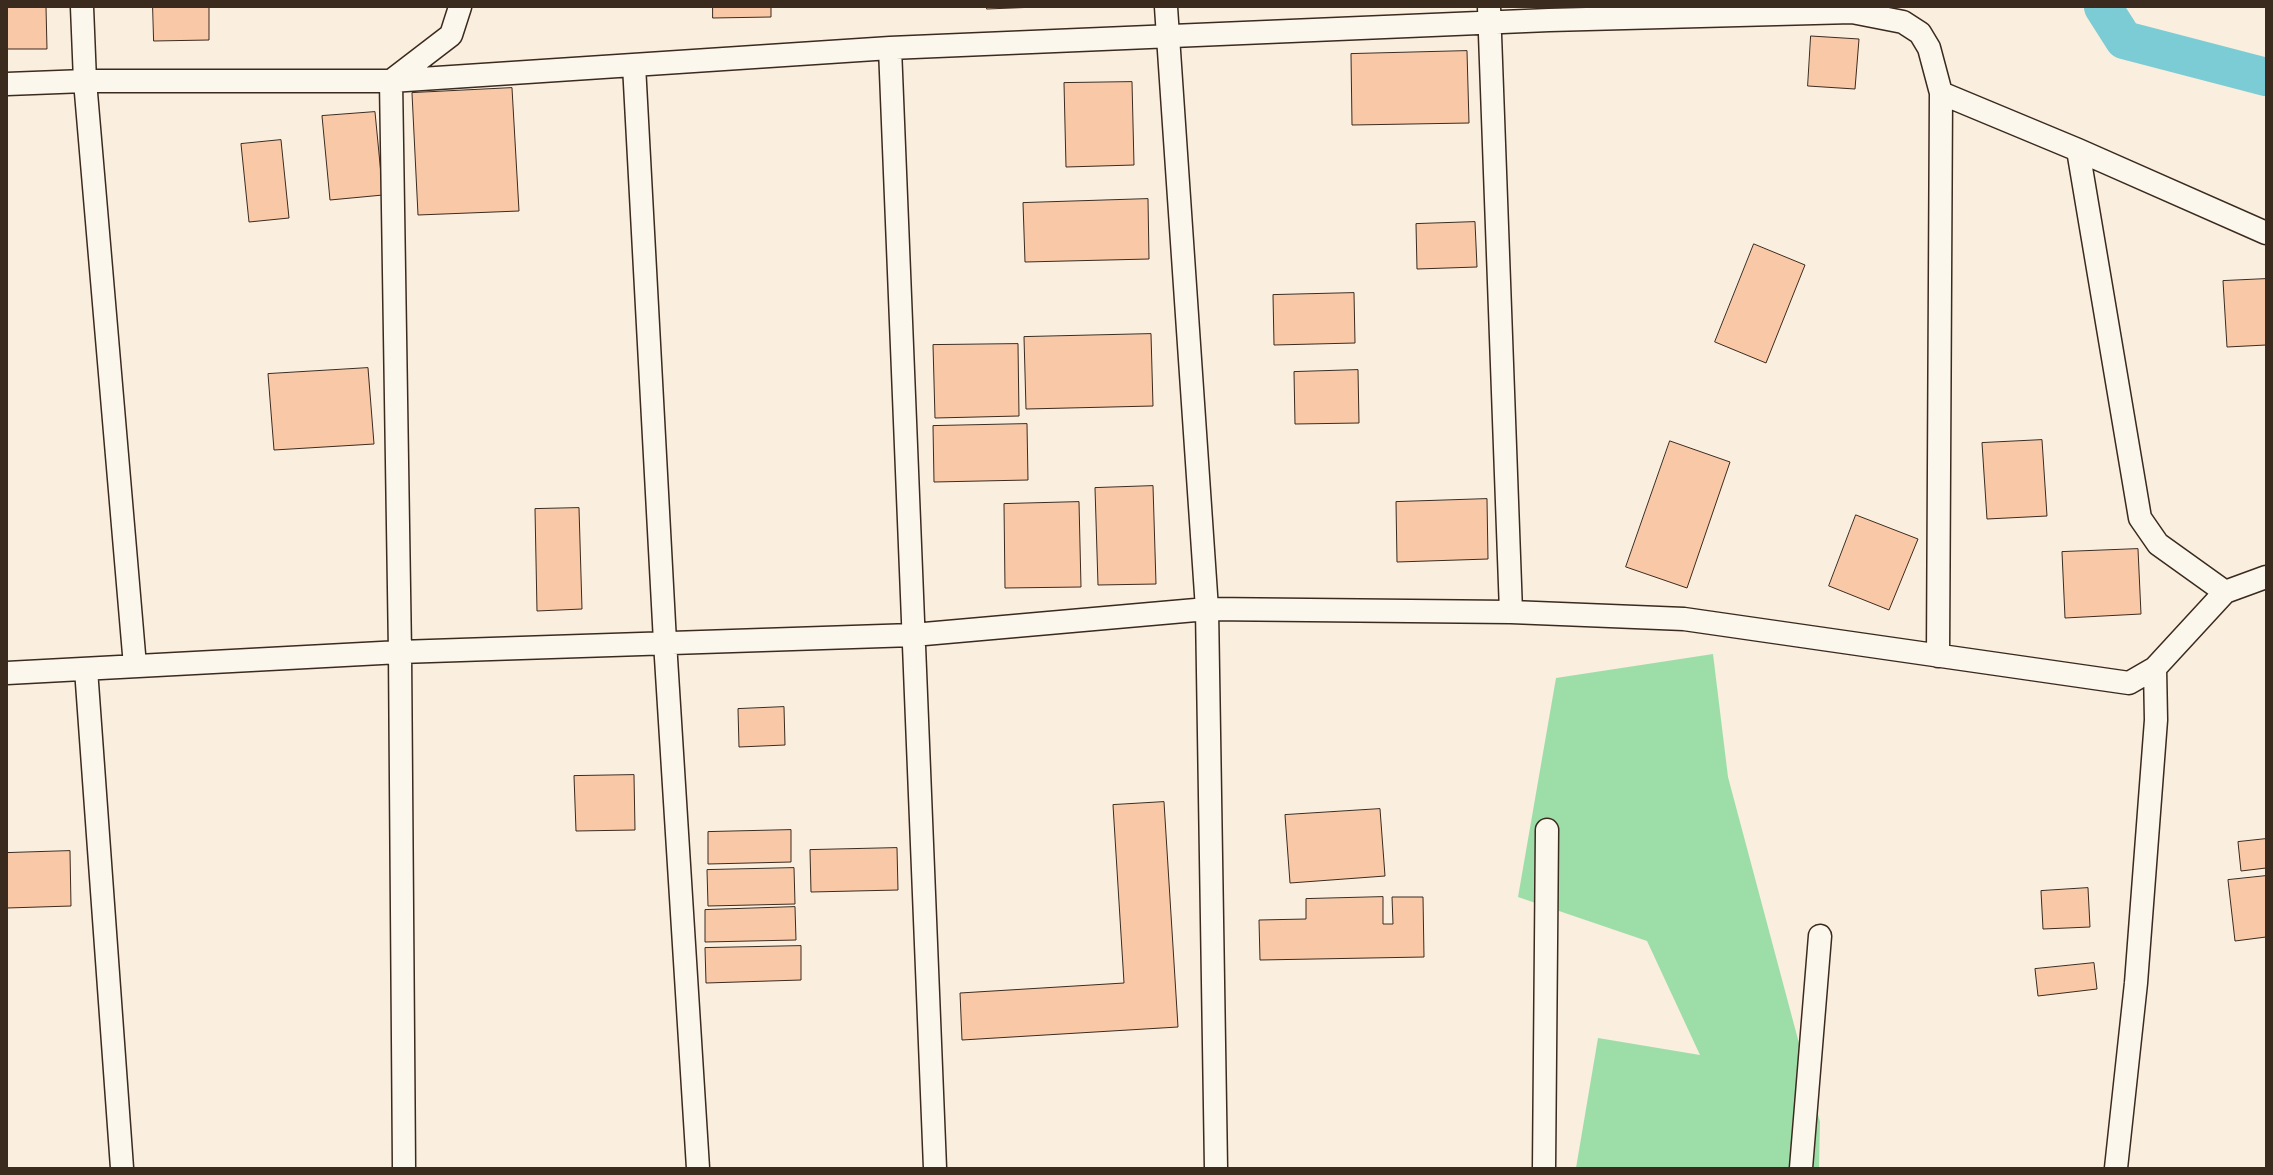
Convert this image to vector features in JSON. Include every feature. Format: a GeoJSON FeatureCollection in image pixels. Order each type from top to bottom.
{"type":"FeatureCollection","features":[{"type":"Feature","properties":{"kind":"street"},"geometry":{"type":"LineString","coordinates":[[82,7],[85,81],[135,666]]}},
{"type":"Feature","properties":{"kind":"street"},"geometry":{"type":"LineString","coordinates":[[391,81],[451,35],[460,7]]}},
{"type":"Feature","properties":{"kind":"street"},"geometry":{"type":"LineString","coordinates":[[1166,7],[1207,609],[1216,1168]]}},
{"type":"Feature","properties":{"kind":"street"},"geometry":{"type":"LineString","coordinates":[[7,84],[85,81],[391,81],[890,48],[1167,36],[1489,15],[1852,12],[1903,22],[1920,33],[1929,48],[1941,92],[1938,656]]}},
{"type":"Feature","properties":{"kind":"street"},"geometry":{"type":"LineString","coordinates":[[1489,15],[1511,612]]}},
{"type":"Feature","properties":{"kind":"street"},"geometry":{"type":"LineString","coordinates":[[890,48],[935,1168]]}},
{"type":"Feature","properties":{"kind":"street"},"geometry":{"type":"LineString","coordinates":[[634,65],[665,642],[698,1168]]}},
{"type":"Feature","properties":{"kind":"street"},"geometry":{"type":"LineString","coordinates":[[391,81],[400,652],[404,1168]]}},
{"type":"Feature","properties":{"kind":"street"},"geometry":{"type":"LineString","coordinates":[[1941,92],[2078,150],[2266,233]]}},
{"type":"Feature","properties":{"kind":"street"},"geometry":{"type":"LineString","coordinates":[[2078,150],[2140,518],[2158,544],[2225,592]]}},
{"type":"Feature","properties":{"kind":"street"},"geometry":{"type":"LineString","coordinates":[[7,673],[400,652],[665,642],[913,635],[1207,609],[1511,612],[1684,619],[2129,683],[2155,668],[2225,592],[2266,577]]}},
{"type":"Feature","properties":{"kind":"street"},"geometry":{"type":"LineString","coordinates":[[2116,1168],[2136,983],[2156,720],[2155,668]]}},
{"type":"Feature","properties":{"kind":"street"},"geometry":{"type":"LineString","coordinates":[[86,669],[122,1168]]}},
{"type":"Feature","properties":{"kind":"street"},"geometry":{"type":"LineString","coordinates":[[1544,1168],[1547,830]]}},
{"type":"Feature","properties":{"kind":"street"},"geometry":{"type":"LineString","coordinates":[[1801,1168],[1820,936]]}},
{"type":"Feature","properties":{"kind":"green space"},"geometry":{"type":"Polygon","coordinates":[[[1713,654],[1728,777],[1820,1122],[1819,1168],[1576,1168],[1598,1038],[1700,1055],[1647,941],[1518,897],[1556,678],[1713,654]]]}},
{"type":"Feature","properties":{"kind":"building"},"geometry":{"type":"Polygon","coordinates":[[[7,7],[46,7],[47,49],[7,49],[7,7]]]}},
{"type":"Feature","properties":{"kind":"building"},"geometry":{"type":"Polygon","coordinates":[[[153,7],[209,7],[209,40],[154,41],[153,7]]]}},
{"type":"Feature","properties":{"kind":"building"},"geometry":{"type":"Polygon","coordinates":[[[713,7],[771,7],[771,17],[713,18],[713,7]]]}},
{"type":"Feature","properties":{"kind":"building"},"geometry":{"type":"Polygon","coordinates":[[[987,7],[1037,7],[987,9],[987,7]]]}},
{"type":"Feature","properties":{"kind":"building"},"geometry":{"type":"Polygon","coordinates":[[[1811,36],[1859,39],[1855,89],[1808,86],[1811,36]]]}},
{"type":"Feature","properties":{"kind":"building"},"geometry":{"type":"Polygon","coordinates":[[[1467,51],[1469,123],[1352,125],[1351,54],[1467,51]]]}},
{"type":"Feature","properties":{"kind":"building"},"geometry":{"type":"Polygon","coordinates":[[[1132,82],[1134,165],[1066,167],[1064,83],[1132,82]]]}},
{"type":"Feature","properties":{"kind":"building"},"geometry":{"type":"Polygon","coordinates":[[[512,88],[519,211],[418,215],[412,93],[512,88]]]}},
{"type":"Feature","properties":{"kind":"building"},"geometry":{"type":"Polygon","coordinates":[[[375,112],[383,195],[330,200],[322,116],[375,112]]]}},
{"type":"Feature","properties":{"kind":"building"},"geometry":{"type":"Polygon","coordinates":[[[281,140],[289,218],[249,222],[241,144],[281,140]]]}},
{"type":"Feature","properties":{"kind":"building"},"geometry":{"type":"Polygon","coordinates":[[[1148,199],[1149,259],[1025,262],[1023,203],[1148,199]]]}},
{"type":"Feature","properties":{"kind":"building"},"geometry":{"type":"Polygon","coordinates":[[[1475,222],[1477,267],[1417,269],[1416,224],[1475,222]]]}},
{"type":"Feature","properties":{"kind":"building"},"geometry":{"type":"Polygon","coordinates":[[[1754,244],[1805,265],[1766,363],[1715,342],[1754,244]]]}},
{"type":"Feature","properties":{"kind":"building"},"geometry":{"type":"Polygon","coordinates":[[[2266,279],[2266,345],[2227,347],[2223,281],[2266,279]]]}},
{"type":"Feature","properties":{"kind":"building"},"geometry":{"type":"Polygon","coordinates":[[[1354,293],[1355,343],[1274,345],[1273,295],[1354,293]]]}},
{"type":"Feature","properties":{"kind":"building"},"geometry":{"type":"Polygon","coordinates":[[[1151,334],[1153,406],[1026,409],[1024,337],[1151,334]]]}},
{"type":"Feature","properties":{"kind":"building"},"geometry":{"type":"Polygon","coordinates":[[[1018,344],[1019,416],[935,418],[933,345],[1018,344]]]}},
{"type":"Feature","properties":{"kind":"building"},"geometry":{"type":"Polygon","coordinates":[[[368,368],[374,444],[274,450],[268,374],[368,368]]]}},
{"type":"Feature","properties":{"kind":"building"},"geometry":{"type":"Polygon","coordinates":[[[1358,370],[1359,423],[1295,424],[1294,372],[1358,370]]]}},
{"type":"Feature","properties":{"kind":"building"},"geometry":{"type":"Polygon","coordinates":[[[1027,424],[1028,480],[934,482],[933,426],[1027,424]]]}},
{"type":"Feature","properties":{"kind":"building"},"geometry":{"type":"Polygon","coordinates":[[[2042,440],[2047,516],[1987,519],[1982,443],[2042,440]]]}},
{"type":"Feature","properties":{"kind":"building"},"geometry":{"type":"Polygon","coordinates":[[[1670,441],[1730,462],[1687,588],[1626,567],[1670,441]]]}},
{"type":"Feature","properties":{"kind":"building"},"geometry":{"type":"Polygon","coordinates":[[[1153,486],[1156,584],[1098,585],[1095,488],[1153,486]]]}},
{"type":"Feature","properties":{"kind":"building"},"geometry":{"type":"Polygon","coordinates":[[[1487,499],[1488,559],[1397,562],[1396,502],[1487,499]]]}},
{"type":"Feature","properties":{"kind":"building"},"geometry":{"type":"Polygon","coordinates":[[[1079,502],[1081,587],[1005,588],[1004,504],[1079,502]]]}},
{"type":"Feature","properties":{"kind":"building"},"geometry":{"type":"Polygon","coordinates":[[[579,508],[582,609],[537,611],[535,509],[579,508]]]}},
{"type":"Feature","properties":{"kind":"building"},"geometry":{"type":"Polygon","coordinates":[[[1856,515],[1918,539],[1889,610],[1829,586],[1856,515]]]}},
{"type":"Feature","properties":{"kind":"building"},"geometry":{"type":"Polygon","coordinates":[[[2138,549],[2141,614],[2065,618],[2062,552],[2138,549]]]}},
{"type":"Feature","properties":{"kind":"building"},"geometry":{"type":"Polygon","coordinates":[[[784,707],[785,745],[739,747],[738,709],[784,707]]]}},
{"type":"Feature","properties":{"kind":"building"},"geometry":{"type":"Polygon","coordinates":[[[634,775],[635,830],[576,831],[574,776],[634,775]]]}},
{"type":"Feature","properties":{"kind":"building"},"geometry":{"type":"Polygon","coordinates":[[[1164,802],[1178,1027],[962,1040],[960,993],[1124,983],[1113,805],[1164,802]]]}},
{"type":"Feature","properties":{"kind":"building"},"geometry":{"type":"Polygon","coordinates":[[[1380,809],[1385,876],[1290,883],[1285,815],[1380,809]]]}},
{"type":"Feature","properties":{"kind":"building"},"geometry":{"type":"Polygon","coordinates":[[[791,830],[791,862],[708,864],[708,832],[791,830]]]}},
{"type":"Feature","properties":{"kind":"building"},"geometry":{"type":"Polygon","coordinates":[[[2266,839],[2266,868],[2241,871],[2238,842],[2266,839]]]}},
{"type":"Feature","properties":{"kind":"building"},"geometry":{"type":"Polygon","coordinates":[[[897,848],[898,890],[811,892],[810,850],[897,848]]]}},
{"type":"Feature","properties":{"kind":"building"},"geometry":{"type":"Polygon","coordinates":[[[70,851],[71,906],[7,908],[7,853],[70,851]]]}},
{"type":"Feature","properties":{"kind":"building"},"geometry":{"type":"Polygon","coordinates":[[[794,868],[795,904],[708,906],[707,870],[794,868]]]}},
{"type":"Feature","properties":{"kind":"building"},"geometry":{"type":"Polygon","coordinates":[[[2266,876],[2266,937],[2235,941],[2228,880],[2266,876]]]}},
{"type":"Feature","properties":{"kind":"building"},"geometry":{"type":"Polygon","coordinates":[[[2088,888],[2090,927],[2043,929],[2041,891],[2088,888]]]}},
{"type":"Feature","properties":{"kind":"building"},"geometry":{"type":"Polygon","coordinates":[[[1383,897],[1383,924],[1393,924],[1392,897],[1423,897],[1424,957],[1260,960],[1259,920],[1306,919],[1306,899],[1383,897]]]}},
{"type":"Feature","properties":{"kind":"building"},"geometry":{"type":"Polygon","coordinates":[[[795,907],[796,940],[705,942],[705,910],[795,907]]]}},
{"type":"Feature","properties":{"kind":"building"},"geometry":{"type":"Polygon","coordinates":[[[801,946],[801,980],[706,983],[705,948],[801,946]]]}},
{"type":"Feature","properties":{"kind":"building"},"geometry":{"type":"Polygon","coordinates":[[[2094,963],[2097,989],[2038,996],[2035,969],[2094,963]]]}},
{"type":"Feature","properties":{"kind":"waterway"},"geometry":{"type":"LineString","coordinates":[[2103,7],[2124,40],[2266,77]]}}]}
